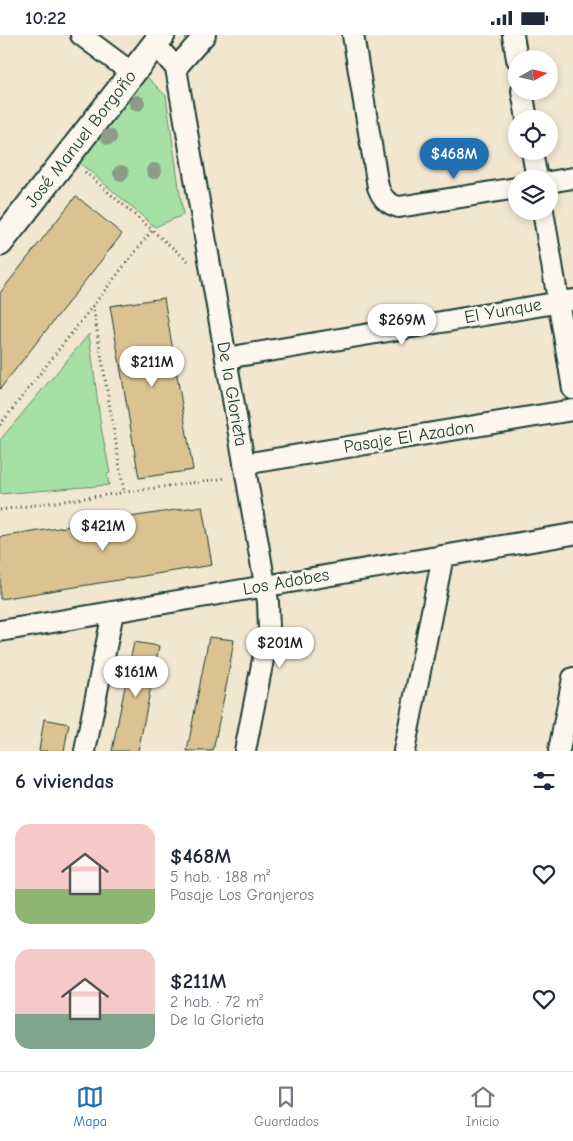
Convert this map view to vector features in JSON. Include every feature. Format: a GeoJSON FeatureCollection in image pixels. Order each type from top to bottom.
{"type":"FeatureCollection","features":[{"type":"Feature","properties":{"kind":"street"},"geometry":{"type":"LineString","coordinates":[[82,35],[132,73]]}},
{"type":"Feature","properties":{"kind":"street"},"geometry":{"type":"LineString","coordinates":[[158,39],[176,68],[205,35]]}},
{"type":"Feature","properties":{"kind":"street"},"geometry":{"type":"LineString","coordinates":[[353,35],[378,187],[383,198],[393,205],[406,206],[508,189]]}},
{"type":"Feature","properties":{"kind":"street"},"geometry":{"type":"LineString","coordinates":[[513,35],[516,50]]}},
{"type":"Feature","properties":{"kind":"street","name":"José Manuel Borgoño"},"geometry":{"type":"LineString","coordinates":[[0,243],[158,39]]}},
{"type":"Feature","properties":{"kind":"street","name":"De la Glorieta"},"geometry":{"type":"LineString","coordinates":[[176,68],[269,609],[270,629],[245,751]]}},
{"type":"Feature","properties":{"kind":"street"},"geometry":{"type":"LineString","coordinates":[[558,180],[573,178]]}},
{"type":"Feature","properties":{"kind":"street"},"geometry":{"type":"LineString","coordinates":[[545,220],[566,301],[573,389]]}},
{"type":"Feature","properties":{"kind":"street","name":"El Yunque"},"geometry":{"type":"LineString","coordinates":[[226,358],[566,301]]}},
{"type":"Feature","properties":{"kind":"street","name":"Pasaje El Azadon"},"geometry":{"type":"LineString","coordinates":[[245,470],[573,410]]}},
{"type":"Feature","properties":{"kind":"street","name":"Los Adobes"},"geometry":{"type":"LineString","coordinates":[[0,631],[573,534]]}},
{"type":"Feature","properties":{"kind":"street"},"geometry":{"type":"LineString","coordinates":[[404,751],[443,556]]}},
{"type":"Feature","properties":{"kind":"street"},"geometry":{"type":"LineString","coordinates":[[85,751],[112,612]]}},
{"type":"Feature","properties":{"kind":"street"},"geometry":{"type":"LineString","coordinates":[[559,751],[573,678]]}},
{"type":"Feature","properties":{"kind":"path"},"geometry":{"type":"LineString","coordinates":[[67,157],[213,282]]}},
{"type":"Feature","properties":{"kind":"path"},"geometry":{"type":"LineString","coordinates":[[0,425],[152,230]]}},
{"type":"Feature","properties":{"kind":"path"},"geometry":{"type":"LineString","coordinates":[[93,305],[124,493]]}},
{"type":"Feature","properties":{"kind":"path"},"geometry":{"type":"LineString","coordinates":[[0,510],[124,493],[245,470]]}},
{"type":"Feature","properties":{"kind":"green space"},"geometry":{"type":"Polygon","coordinates":[[[143,73],[166,96],[183,215],[155,227],[73,157],[143,73]]]}},
{"type":"Feature","properties":{"kind":"green space"},"geometry":{"type":"Polygon","coordinates":[[[89,334],[101,427],[110,473],[107,474],[109,485],[0,494],[0,440],[89,334]]]}},
{"type":"Feature","properties":{"kind":"building"},"geometry":{"type":"Polygon","coordinates":[[[76,196],[122,234],[0,389],[0,293],[76,196]]]}},
{"type":"Feature","properties":{"kind":"building"},"geometry":{"type":"Polygon","coordinates":[[[164,298],[193,470],[139,478],[110,306],[164,298]]]}},
{"type":"Feature","properties":{"kind":"building"},"geometry":{"type":"Polygon","coordinates":[[[202,506],[212,565],[0,599],[0,537],[202,506]]]}},
{"type":"Feature","properties":{"kind":"building"},"geometry":{"type":"Polygon","coordinates":[[[209,637],[234,640],[227,682],[213,751],[187,751],[209,637]]]}},
{"type":"Feature","properties":{"kind":"building"},"geometry":{"type":"Polygon","coordinates":[[[134,642],[159,646],[141,737],[138,751],[112,751],[134,642]]]}},
{"type":"Feature","properties":{"kind":"building"},"geometry":{"type":"Polygon","coordinates":[[[44,719],[69,724],[64,751],[39,751],[44,719]]]}}]}
